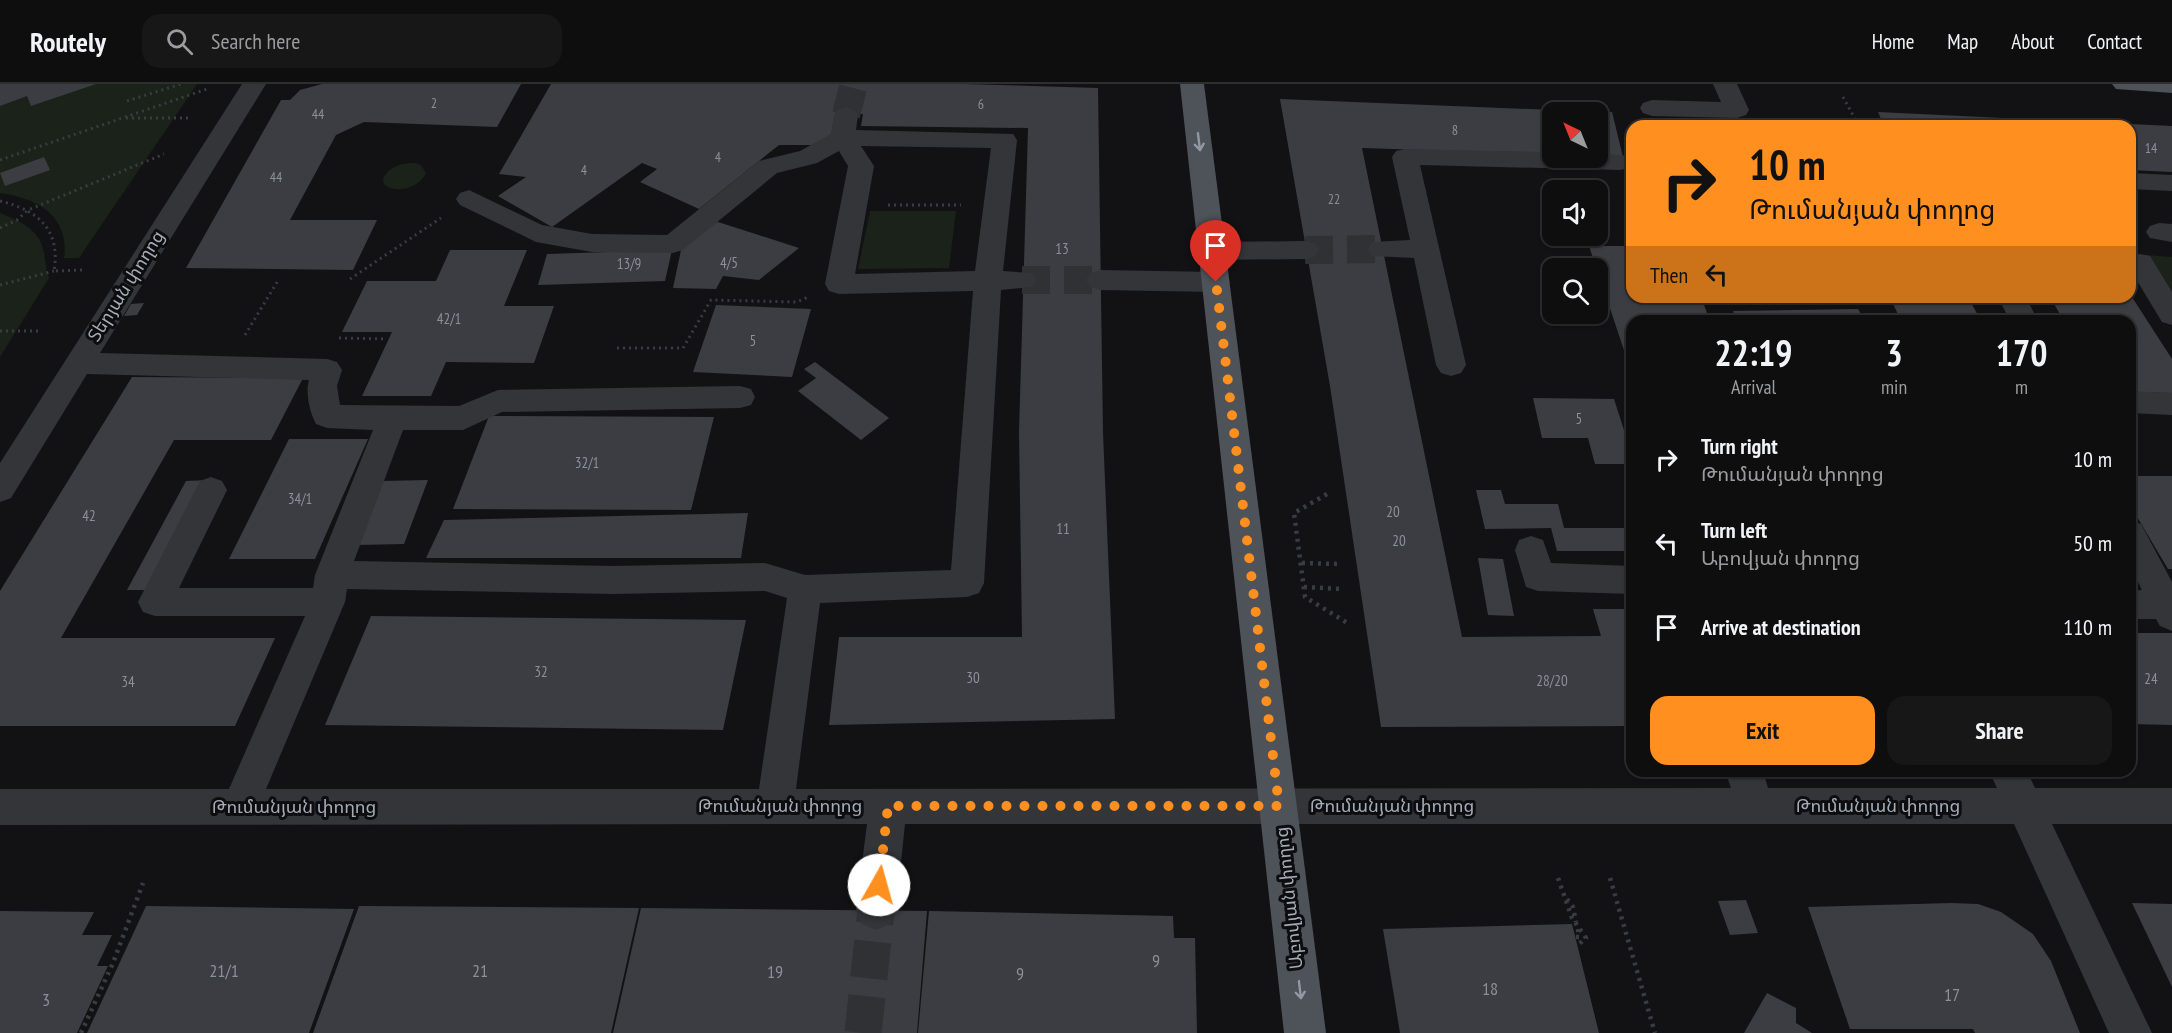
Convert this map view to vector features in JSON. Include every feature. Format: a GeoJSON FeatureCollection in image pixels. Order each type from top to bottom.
{"type":"FeatureCollection","features":[{"type":"Feature","properties":{"kind":"main road","name":"Աբովյան փողոց"},"geometry":{"type":"LineString","coordinates":[[1192,84],[1305,1033]]}},
{"type":"Feature","properties":{"kind":"main road"},"geometry":{"type":"LineString","coordinates":[[2124,84],[2172,86]]}},
{"type":"Feature","properties":{"kind":"street","name":"Տերյան փողոց"},"geometry":{"type":"LineString","coordinates":[[0,489],[254,84]]}},
{"type":"Feature","properties":{"kind":"street"},"geometry":{"type":"LineString","coordinates":[[1652,108],[1737,110],[1725,84]]}},
{"type":"Feature","properties":{"kind":"street"},"geometry":{"type":"LineString","coordinates":[[845,127],[861,166],[839,284],[1022,280]]}},
{"type":"Feature","properties":{"kind":"street"},"geometry":{"type":"LineString","coordinates":[[211,490],[155,602],[330,589],[614,580],[765,577],[805,589],[967,583],[988,282],[1004,140],[845,127],[808,157],[768,167],[673,244],[592,243],[536,233],[469,199]]}},
{"type":"Feature","properties":{"kind":"street"},"geometry":{"type":"LineString","coordinates":[[1451,365],[1405,157],[1620,162]]}},
{"type":"Feature","properties":{"kind":"street"},"geometry":{"type":"LineString","coordinates":[[2136,181],[2172,183]]}},
{"type":"Feature","properties":{"kind":"street"},"geometry":{"type":"LineString","coordinates":[[1382,249],[1425,249]]}},
{"type":"Feature","properties":{"kind":"street"},"geometry":{"type":"LineString","coordinates":[[1212,251],[1305,250]]}},
{"type":"Feature","properties":{"kind":"street"},"geometry":{"type":"LineString","coordinates":[[2140,263],[2172,315]]}},
{"type":"Feature","properties":{"kind":"street"},"geometry":{"type":"LineString","coordinates":[[1100,280],[1216,282]]}},
{"type":"Feature","properties":{"kind":"street"},"geometry":{"type":"LineString","coordinates":[[77,363],[327,370],[322,386],[327,416],[392,419],[463,418],[498,401],[740,396]]}},
{"type":"Feature","properties":{"kind":"street"},"geometry":{"type":"LineString","coordinates":[[2136,402],[2172,405]]}},
{"type":"Feature","properties":{"kind":"street"},"geometry":{"type":"LineString","coordinates":[[240,807],[330,589],[392,419]]}},
{"type":"Feature","properties":{"kind":"street"},"geometry":{"type":"LineString","coordinates":[[2136,544],[2170,608]]}},
{"type":"Feature","properties":{"kind":"street"},"geometry":{"type":"LineString","coordinates":[[1531,550],[1538,577],[1626,580]]}},
{"type":"Feature","properties":{"kind":"street"},"geometry":{"type":"LineString","coordinates":[[775,806],[805,589]]}},
{"type":"Feature","properties":{"kind":"street"},"geometry":{"type":"LineString","coordinates":[[2136,605],[2170,608]]}},
{"type":"Feature","properties":{"kind":"street"},"geometry":{"type":"LineString","coordinates":[[1746,777],[1755,806]]}},
{"type":"Feature","properties":{"kind":"street"},"geometry":{"type":"LineString","coordinates":[[2011,777],[2131,1033]]}},
{"type":"Feature","properties":{"kind":"street"},"geometry":{"type":"LineString","coordinates":[[876,910],[888,806]]}},
{"type":"Feature","properties":{"kind":"street","name":"Թումանյան փողոց"},"geometry":{"type":"LineString","coordinates":[[0,807],[2172,806]]}},
{"type":"Feature","properties":{"kind":"path"},"geometry":{"type":"LineString","coordinates":[[127,101],[181,84]]}},
{"type":"Feature","properties":{"kind":"path"},"geometry":{"type":"LineString","coordinates":[[0,160],[210,88]]}},
{"type":"Feature","properties":{"kind":"path"},"geometry":{"type":"LineString","coordinates":[[1843,97],[1855,120]]}},
{"type":"Feature","properties":{"kind":"path"},"geometry":{"type":"LineString","coordinates":[[122,118],[189,118]]}},
{"type":"Feature","properties":{"kind":"path"},"geometry":{"type":"LineString","coordinates":[[0,228],[17,220],[28,210],[164,154]]}},
{"type":"Feature","properties":{"kind":"path"},"geometry":{"type":"LineString","coordinates":[[350,279],[469,199]]}},
{"type":"Feature","properties":{"kind":"path"},"geometry":{"type":"LineString","coordinates":[[0,201],[28,210],[45,222],[53,236],[56,262],[54,271]]}},
{"type":"Feature","properties":{"kind":"path"},"geometry":{"type":"LineString","coordinates":[[854,205],[998,205]]}},
{"type":"Feature","properties":{"kind":"path"},"geometry":{"type":"LineString","coordinates":[[0,285],[54,271],[83,270]]}},
{"type":"Feature","properties":{"kind":"path"},"geometry":{"type":"LineString","coordinates":[[240,343],[279,279]]}},
{"type":"Feature","properties":{"kind":"path"},"geometry":{"type":"LineString","coordinates":[[617,348],[683,348],[711,300],[797,302],[839,284]]}},
{"type":"Feature","properties":{"kind":"path"},"geometry":{"type":"LineString","coordinates":[[0,331],[42,331]]}},
{"type":"Feature","properties":{"kind":"path"},"geometry":{"type":"LineString","coordinates":[[1327,494],[1294,513],[1305,597],[1349,624]]}},
{"type":"Feature","properties":{"kind":"path"},"geometry":{"type":"LineString","coordinates":[[1302,563],[1339,564]]}},
{"type":"Feature","properties":{"kind":"path"},"geometry":{"type":"LineString","coordinates":[[1304,587],[1343,589]]}},
{"type":"Feature","properties":{"kind":"path"},"geometry":{"type":"LineString","coordinates":[[1558,878],[1572,918],[1586,938],[1578,945]]}},
{"type":"Feature","properties":{"kind":"path"},"geometry":{"type":"LineString","coordinates":[[1610,878],[1655,1033]]}},
{"type":"Feature","properties":{"kind":"path"},"geometry":{"type":"LineString","coordinates":[[81,1033],[113,963],[143,883]]}},
{"type":"Feature","properties":{"kind":"path"},"geometry":{"type":"LineString","coordinates":[[1563,893],[1573,907],[1580,937],[1576,937]]}},
{"type":"Feature","properties":{"kind":"shaded area"},"geometry":{"type":"Polygon","coordinates":[[[0,84],[197,84],[79,258],[64,258],[62,231],[56,220],[38,205],[26,199],[0,193],[0,84]]]}},
{"type":"Feature","properties":{"kind":"shaded area"},"geometry":{"type":"Polygon","coordinates":[[[416,163],[421,165],[426,173],[418,183],[401,189],[384,184],[383,179],[392,168],[416,163]]]}},
{"type":"Feature","properties":{"kind":"shaded area"},"geometry":{"type":"Polygon","coordinates":[[[870,211],[956,211],[949,268],[858,269],[870,211]]]}},
{"type":"Feature","properties":{"kind":"shaded area"},"geometry":{"type":"Polygon","coordinates":[[[0,213],[26,226],[37,236],[43,249],[49,278],[0,357],[0,213]]]}},
{"type":"Feature","properties":{"kind":"shaded area"},"geometry":{"type":"Polygon","coordinates":[[[2146,255],[2172,257],[2172,300],[2146,255]]]}},
{"type":"Feature","properties":{"kind":"building"},"geometry":{"type":"Polygon","coordinates":[[[0,84],[96,84],[31,106],[27,96],[0,106],[0,84]]]}},
{"type":"Feature","properties":{"kind":"building"},"geometry":{"type":"Polygon","coordinates":[[[322,84],[521,84],[497,127],[364,122],[336,135],[290,220],[377,220],[353,270],[186,268],[281,100],[290,100],[300,90],[322,84]]]}},
{"type":"Feature","properties":{"kind":"building"},"geometry":{"type":"Polygon","coordinates":[[[551,84],[964,84],[1098,88],[1103,433],[1115,719],[829,725],[839,637],[1022,637],[1019,432],[1028,128],[861,126],[863,114],[837,115],[828,145],[779,145],[699,209],[640,182],[657,169],[642,163],[552,227],[498,196],[526,177],[499,174],[551,84]]]}},
{"type":"Feature","properties":{"kind":"building"},"geometry":{"type":"Polygon","coordinates":[[[1280,99],[1542,110],[1542,154],[1362,148],[1462,637],[1601,636],[1593,609],[1626,609],[1626,726],[1381,727],[1330,386],[1280,99]]]}},
{"type":"Feature","properties":{"kind":"building"},"geometry":{"type":"Polygon","coordinates":[[[1608,112],[1612,112],[1623,157],[1608,156],[1608,112]]]}},
{"type":"Feature","properties":{"kind":"building"},"geometry":{"type":"Polygon","coordinates":[[[1878,112],[2044,120],[1881,120],[1878,112]]]}},
{"type":"Feature","properties":{"kind":"building"},"geometry":{"type":"Polygon","coordinates":[[[2136,124],[2172,126],[2172,172],[2136,170],[2136,124]]]}},
{"type":"Feature","properties":{"kind":"building"},"geometry":{"type":"Polygon","coordinates":[[[44,157],[50,170],[5,186],[0,173],[44,157]]]}},
{"type":"Feature","properties":{"kind":"building"},"geometry":{"type":"Polygon","coordinates":[[[715,221],[799,248],[759,280],[723,276],[716,289],[673,288],[681,250],[715,221]]]}},
{"type":"Feature","properties":{"kind":"building"},"geometry":{"type":"Polygon","coordinates":[[[1589,246],[1626,246],[1626,303],[1703,303],[1708,315],[1626,315],[1626,356],[1608,303],[1608,258],[1593,258],[1589,246]]]}},
{"type":"Feature","properties":{"kind":"building"},"geometry":{"type":"Polygon","coordinates":[[[450,250],[527,250],[504,306],[554,306],[534,363],[446,362],[431,396],[362,396],[392,332],[342,332],[367,281],[436,281],[450,250]]]}},
{"type":"Feature","properties":{"kind":"building"},"geometry":{"type":"Polygon","coordinates":[[[672,250],[665,281],[538,285],[547,254],[672,250]]]}},
{"type":"Feature","properties":{"kind":"building"},"geometry":{"type":"Polygon","coordinates":[[[144,303],[137,315],[124,316],[131,304],[144,303]]]}},
{"type":"Feature","properties":{"kind":"building"},"geometry":{"type":"Polygon","coordinates":[[[1893,303],[1971,303],[1978,315],[1898,315],[1893,303]]]}},
{"type":"Feature","properties":{"kind":"building"},"geometry":{"type":"Polygon","coordinates":[[[2054,303],[2136,303],[2172,359],[2172,393],[2136,392],[2136,315],[2060,315],[2054,303]]]}},
{"type":"Feature","properties":{"kind":"building"},"geometry":{"type":"Polygon","coordinates":[[[716,305],[811,309],[792,377],[693,372],[716,305]]]}},
{"type":"Feature","properties":{"kind":"building"},"geometry":{"type":"Polygon","coordinates":[[[1858,309],[1862,315],[1735,315],[1733,311],[1858,309]]]}},
{"type":"Feature","properties":{"kind":"building"},"geometry":{"type":"Polygon","coordinates":[[[815,362],[889,418],[861,440],[798,391],[816,378],[804,369],[815,362]]]}},
{"type":"Feature","properties":{"kind":"building"},"geometry":{"type":"Polygon","coordinates":[[[132,377],[303,378],[271,440],[174,440],[61,638],[275,638],[235,726],[0,726],[0,591],[132,377]]]}},
{"type":"Feature","properties":{"kind":"building"},"geometry":{"type":"Polygon","coordinates":[[[1533,398],[1614,399],[1626,436],[1626,464],[1595,464],[1588,438],[1542,438],[1533,398]]]}},
{"type":"Feature","properties":{"kind":"building"},"geometry":{"type":"Polygon","coordinates":[[[489,416],[714,417],[691,510],[453,509],[489,416]]]}},
{"type":"Feature","properties":{"kind":"building"},"geometry":{"type":"Polygon","coordinates":[[[289,439],[368,439],[315,559],[229,559],[289,439]]]}},
{"type":"Feature","properties":{"kind":"building"},"geometry":{"type":"Polygon","coordinates":[[[2136,476],[2172,476],[2172,569],[2168,569],[2136,515],[2136,476]]]}},
{"type":"Feature","properties":{"kind":"building"},"geometry":{"type":"Polygon","coordinates":[[[209,480],[150,590],[127,590],[186,481],[209,480]]]}},
{"type":"Feature","properties":{"kind":"building"},"geometry":{"type":"Polygon","coordinates":[[[428,480],[404,544],[357,545],[383,481],[428,480]]]}},
{"type":"Feature","properties":{"kind":"building"},"geometry":{"type":"Polygon","coordinates":[[[1476,490],[1501,490],[1505,504],[1558,504],[1564,528],[1626,528],[1626,551],[1557,551],[1551,528],[1485,529],[1476,490]]]}},
{"type":"Feature","properties":{"kind":"building"},"geometry":{"type":"Polygon","coordinates":[[[748,513],[741,558],[426,558],[444,520],[748,513]]]}},
{"type":"Feature","properties":{"kind":"building"},"geometry":{"type":"Polygon","coordinates":[[[1478,558],[1503,559],[1514,616],[1488,615],[1478,558]]]}},
{"type":"Feature","properties":{"kind":"building"},"geometry":{"type":"Polygon","coordinates":[[[371,616],[746,620],[723,730],[325,725],[371,616]]]}},
{"type":"Feature","properties":{"kind":"building"},"geometry":{"type":"Polygon","coordinates":[[[2136,633],[2172,633],[2172,725],[2136,724],[2136,633]]]}},
{"type":"Feature","properties":{"kind":"building"},"geometry":{"type":"Polygon","coordinates":[[[1746,900],[1758,933],[1730,935],[1718,901],[1746,900]]]}},
{"type":"Feature","properties":{"kind":"building"},"geometry":{"type":"Polygon","coordinates":[[[2132,903],[2172,904],[2172,987],[2132,903]]]}},
{"type":"Feature","properties":{"kind":"building"},"geometry":{"type":"Polygon","coordinates":[[[1978,904],[2001,912],[2033,934],[2051,961],[2080,1033],[1975,1033],[1973,1029],[1850,1029],[1808,907],[1978,904]]]}},
{"type":"Feature","properties":{"kind":"building"},"geometry":{"type":"Polygon","coordinates":[[[146,906],[354,909],[309,1033],[87,1033],[146,906]]]}},
{"type":"Feature","properties":{"kind":"building"},"geometry":{"type":"Polygon","coordinates":[[[359,906],[639,908],[611,1033],[313,1033],[359,906]]]}},
{"type":"Feature","properties":{"kind":"building"},"geometry":{"type":"Polygon","coordinates":[[[641,908],[927,911],[917,1033],[613,1033],[641,908]]]}},
{"type":"Feature","properties":{"kind":"building"},"geometry":{"type":"Polygon","coordinates":[[[0,911],[94,912],[82,935],[112,935],[97,966],[108,966],[77,1033],[0,1033],[0,911]]]}},
{"type":"Feature","properties":{"kind":"building"},"geometry":{"type":"Polygon","coordinates":[[[929,911],[1173,916],[1174,938],[1195,938],[1197,1033],[918,1033],[929,911]]]}},
{"type":"Feature","properties":{"kind":"building"},"geometry":{"type":"Polygon","coordinates":[[[1572,924],[1599,1033],[1400,1033],[1383,929],[1572,924]]]}},
{"type":"Feature","properties":{"kind":"building"},"geometry":{"type":"Polygon","coordinates":[[[1767,993],[1796,1008],[1796,1023],[1812,1033],[1744,1033],[1767,993]]]}},
{"type":"Feature","properties":{"kind":"tunnel"},"geometry":{"type":"LineString","coordinates":[[846,115],[854,84]]}},
{"type":"Feature","properties":{"kind":"tunnel"},"geometry":{"type":"LineString","coordinates":[[1305,250],[1382,249]]}},
{"type":"Feature","properties":{"kind":"tunnel"},"geometry":{"type":"LineString","coordinates":[[1022,280],[1100,280]]}},
{"type":"Feature","properties":{"kind":"tunnel"},"geometry":{"type":"LineString","coordinates":[[863,1033],[876,910]]}},
{"type":"Feature","properties":{"kind":"route"},"geometry":{"type":"LineString","coordinates":[[879,885],[888,806],[1279,806],[1216,282]]}}]}
